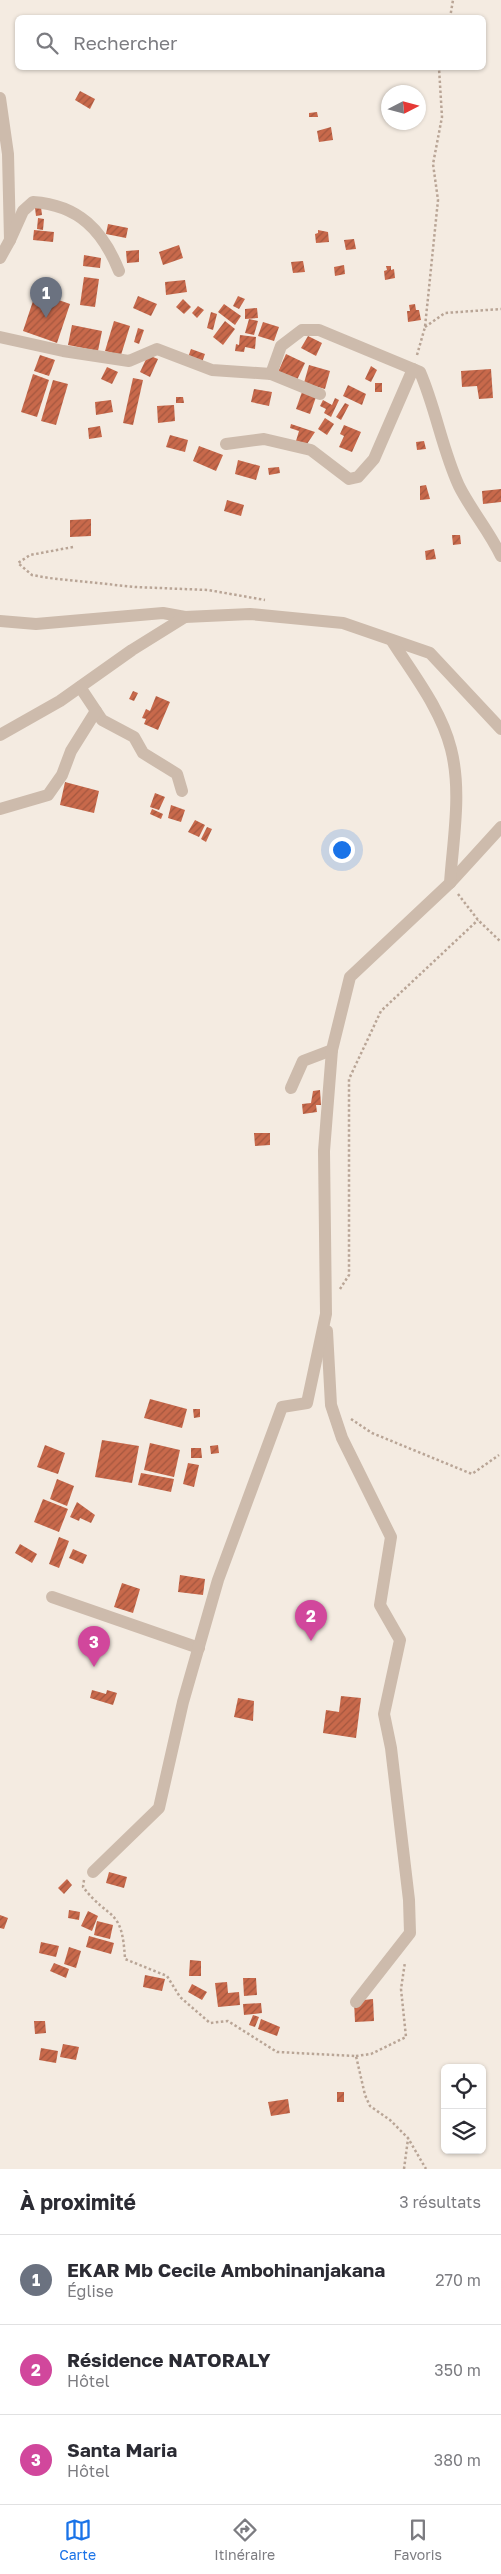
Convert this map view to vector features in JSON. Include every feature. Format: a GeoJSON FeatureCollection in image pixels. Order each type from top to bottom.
{"type":"FeatureCollection","features":[{"type":"Feature","properties":{"kind":"street"},"geometry":{"type":"LineString","coordinates":[[0,98],[8,154],[10,240]]}},
{"type":"Feature","properties":{"kind":"street"},"geometry":{"type":"LineString","coordinates":[[0,258],[23,211],[33,202],[48,203],[82,217],[103,239],[119,271]]}},
{"type":"Feature","properties":{"kind":"street"},"geometry":{"type":"LineString","coordinates":[[271,374],[281,346],[302,330],[319,330],[420,372],[433,401],[451,465],[460,487],[493,538],[501,556]]}},
{"type":"Feature","properties":{"kind":"street"},"geometry":{"type":"LineString","coordinates":[[0,337],[63,351],[129,361],[157,349],[212,370],[271,374],[320,394]]}},
{"type":"Feature","properties":{"kind":"street"},"geometry":{"type":"LineString","coordinates":[[226,444],[264,439],[311,450],[349,479],[358,478],[374,459],[413,369]]}},
{"type":"Feature","properties":{"kind":"street"},"geometry":{"type":"LineString","coordinates":[[0,620],[36,624],[163,613],[185,617],[250,614],[343,624],[430,653],[501,729]]}},
{"type":"Feature","properties":{"kind":"street"},"geometry":{"type":"LineString","coordinates":[[0,735],[60,701],[132,650],[185,617]]}},
{"type":"Feature","properties":{"kind":"street"},"geometry":{"type":"LineString","coordinates":[[392,640],[435,708],[451,748],[457,792],[450,883]]}},
{"type":"Feature","properties":{"kind":"street"},"geometry":{"type":"LineString","coordinates":[[80,687],[102,720],[134,737],[143,753],[177,774],[182,791]]}},
{"type":"Feature","properties":{"kind":"street"},"geometry":{"type":"LineString","coordinates":[[0,809],[48,795],[62,775],[71,751],[96,711]]}},
{"type":"Feature","properties":{"kind":"street"},"geometry":{"type":"LineString","coordinates":[[356,2002],[410,1933],[408,1890],[391,1748],[384,1714],[400,1640],[380,1605],[391,1537],[342,1438],[332,1405],[326,1314],[324,1150],[332,1050],[350,977],[450,883],[501,827]]}},
{"type":"Feature","properties":{"kind":"street"},"geometry":{"type":"LineString","coordinates":[[291,1088],[303,1061],[332,1050]]}},
{"type":"Feature","properties":{"kind":"street"},"geometry":{"type":"LineString","coordinates":[[93,1872],[159,1808],[183,1702],[218,1580],[282,1407],[307,1403],[326,1314]]}},
{"type":"Feature","properties":{"kind":"street"},"geometry":{"type":"LineString","coordinates":[[52,1597],[199,1648]]}},
{"type":"Feature","properties":{"kind":"path"},"geometry":{"type":"LineString","coordinates":[[450,15],[453,0]]}},
{"type":"Feature","properties":{"kind":"path"},"geometry":{"type":"LineString","coordinates":[[413,369],[425,327],[438,200],[433,164],[442,117],[439,70]]}},
{"type":"Feature","properties":{"kind":"path"},"geometry":{"type":"LineString","coordinates":[[425,327],[445,313],[501,309]]}},
{"type":"Feature","properties":{"kind":"path"},"geometry":{"type":"LineString","coordinates":[[73,547],[30,555],[18,563],[32,575],[49,578],[135,587],[208,590],[267,601]]}},
{"type":"Feature","properties":{"kind":"path"},"geometry":{"type":"LineString","coordinates":[[450,883],[478,920],[501,942]]}},
{"type":"Feature","properties":{"kind":"path"},"geometry":{"type":"LineString","coordinates":[[339,1290],[349,1275],[349,1079],[380,1011],[478,920]]}},
{"type":"Feature","properties":{"kind":"path"},"geometry":{"type":"LineString","coordinates":[[332,1405],[372,1433],[472,1474],[498,1456]]}},
{"type":"Feature","properties":{"kind":"path"},"geometry":{"type":"LineString","coordinates":[[93,1872],[83,1881],[83,1887],[94,1902],[110,1912],[119,1921],[124,1933],[126,1959],[167,1976],[180,1997],[210,2023],[228,2021],[277,2052],[356,2056],[371,2054],[406,2037],[401,1989],[406,1961]]}},
{"type":"Feature","properties":{"kind":"path"},"geometry":{"type":"LineString","coordinates":[[356,2056],[365,2095],[370,2106],[390,2120],[408,2138],[426,2169]]}},
{"type":"Feature","properties":{"kind":"path"},"geometry":{"type":"LineString","coordinates":[[404,2169],[408,2138]]}},
{"type":"Feature","properties":{"kind":"building"},"geometry":{"type":"Polygon","coordinates":[[[80,91],[95,99],[90,109],[75,100],[80,91]]]}},
{"type":"Feature","properties":{"kind":"building"},"geometry":{"type":"Polygon","coordinates":[[[317,112],[318,117],[309,117],[309,113],[317,112]]]}},
{"type":"Feature","properties":{"kind":"building"},"geometry":{"type":"Polygon","coordinates":[[[331,127],[333,140],[319,142],[317,131],[331,127]]]}},
{"type":"Feature","properties":{"kind":"building"},"geometry":{"type":"Polygon","coordinates":[[[41,207],[42,215],[36,216],[35,208],[41,207]]]}},
{"type":"Feature","properties":{"kind":"building"},"geometry":{"type":"Polygon","coordinates":[[[38,218],[44,219],[43,230],[37,229],[38,218]]]}},
{"type":"Feature","properties":{"kind":"building"},"geometry":{"type":"Polygon","coordinates":[[[108,224],[128,228],[126,238],[106,234],[108,224]]]}},
{"type":"Feature","properties":{"kind":"building"},"geometry":{"type":"Polygon","coordinates":[[[34,230],[54,232],[53,242],[33,240],[34,230]]]}},
{"type":"Feature","properties":{"kind":"building"},"geometry":{"type":"Polygon","coordinates":[[[318,230],[328,232],[329,242],[316,243],[315,234],[318,233],[318,230]]]}},
{"type":"Feature","properties":{"kind":"building"},"geometry":{"type":"Polygon","coordinates":[[[354,239],[356,249],[346,250],[344,240],[354,239]]]}},
{"type":"Feature","properties":{"kind":"building"},"geometry":{"type":"Polygon","coordinates":[[[179,245],[183,258],[163,265],[159,252],[179,245]]]}},
{"type":"Feature","properties":{"kind":"building"},"geometry":{"type":"Polygon","coordinates":[[[139,250],[139,262],[127,263],[126,251],[139,250]]]}},
{"type":"Feature","properties":{"kind":"building"},"geometry":{"type":"Polygon","coordinates":[[[84,255],[101,258],[100,268],[83,266],[84,255]]]}},
{"type":"Feature","properties":{"kind":"building"},"geometry":{"type":"Polygon","coordinates":[[[303,261],[305,272],[293,273],[291,262],[303,261]]]}},
{"type":"Feature","properties":{"kind":"building"},"geometry":{"type":"Polygon","coordinates":[[[344,265],[345,274],[335,276],[334,267],[344,265]]]}},
{"type":"Feature","properties":{"kind":"building"},"geometry":{"type":"Polygon","coordinates":[[[386,266],[391,266],[391,270],[394,269],[395,278],[385,280],[384,271],[387,270],[386,266]]]}},
{"type":"Feature","properties":{"kind":"building"},"geometry":{"type":"Polygon","coordinates":[[[84,277],[99,279],[95,307],[80,305],[84,277]]]}},
{"type":"Feature","properties":{"kind":"building"},"geometry":{"type":"Polygon","coordinates":[[[185,280],[187,292],[166,295],[165,282],[185,280]]]}},
{"type":"Feature","properties":{"kind":"building"},"geometry":{"type":"Polygon","coordinates":[[[36,292],[70,304],[57,343],[23,331],[36,292]]]}},
{"type":"Feature","properties":{"kind":"building"},"geometry":{"type":"Polygon","coordinates":[[[138,296],[157,304],[151,316],[133,308],[138,296]]]}},
{"type":"Feature","properties":{"kind":"building"},"geometry":{"type":"Polygon","coordinates":[[[238,296],[245,299],[239,309],[233,306],[238,296]]]}},
{"type":"Feature","properties":{"kind":"building"},"geometry":{"type":"Polygon","coordinates":[[[183,299],[191,307],[184,314],[176,307],[183,299]]]}},
{"type":"Feature","properties":{"kind":"building"},"geometry":{"type":"Polygon","coordinates":[[[224,304],[241,316],[235,325],[218,312],[224,304]]]}},
{"type":"Feature","properties":{"kind":"building"},"geometry":{"type":"Polygon","coordinates":[[[415,304],[416,310],[419,310],[421,320],[408,322],[407,311],[410,311],[409,305],[415,304]]]}},
{"type":"Feature","properties":{"kind":"building"},"geometry":{"type":"Polygon","coordinates":[[[198,306],[204,310],[197,318],[192,313],[198,306]]]}},
{"type":"Feature","properties":{"kind":"building"},"geometry":{"type":"Polygon","coordinates":[[[257,308],[258,318],[245,319],[245,309],[257,308]]]}},
{"type":"Feature","properties":{"kind":"building"},"geometry":{"type":"Polygon","coordinates":[[[211,312],[217,314],[213,330],[207,328],[211,312]]]}},
{"type":"Feature","properties":{"kind":"building"},"geometry":{"type":"Polygon","coordinates":[[[249,319],[258,321],[254,335],[245,333],[249,319]]]}},
{"type":"Feature","properties":{"kind":"building"},"geometry":{"type":"Polygon","coordinates":[[[114,321],[130,326],[121,355],[105,351],[114,321]]]}},
{"type":"Feature","properties":{"kind":"building"},"geometry":{"type":"Polygon","coordinates":[[[225,321],[235,329],[223,345],[213,337],[225,321]]]}},
{"type":"Feature","properties":{"kind":"building"},"geometry":{"type":"Polygon","coordinates":[[[263,322],[279,327],[274,341],[258,336],[263,322]]]}},
{"type":"Feature","properties":{"kind":"building"},"geometry":{"type":"Polygon","coordinates":[[[72,325],[102,331],[98,351],[68,345],[72,325]]]}},
{"type":"Feature","properties":{"kind":"building"},"geometry":{"type":"Polygon","coordinates":[[[138,328],[144,330],[139,344],[134,342],[138,328]]]}},
{"type":"Feature","properties":{"kind":"building"},"geometry":{"type":"Polygon","coordinates":[[[240,335],[256,337],[255,349],[245,347],[244,352],[235,351],[236,344],[239,345],[240,335]]]}},
{"type":"Feature","properties":{"kind":"building"},"geometry":{"type":"Polygon","coordinates":[[[308,336],[322,343],[316,356],[301,348],[308,336]]]}},
{"type":"Feature","properties":{"kind":"building"},"geometry":{"type":"Polygon","coordinates":[[[191,349],[205,354],[201,365],[187,360],[191,349]]]}},
{"type":"Feature","properties":{"kind":"building"},"geometry":{"type":"Polygon","coordinates":[[[286,354],[305,363],[297,380],[278,372],[286,354]]]}},
{"type":"Feature","properties":{"kind":"building"},"geometry":{"type":"Polygon","coordinates":[[[40,355],[55,360],[49,376],[34,371],[40,355]]]}},
{"type":"Feature","properties":{"kind":"building"},"geometry":{"type":"Polygon","coordinates":[[[148,355],[158,359],[150,377],[140,372],[148,355]]]}},
{"type":"Feature","properties":{"kind":"building"},"geometry":{"type":"Polygon","coordinates":[[[309,365],[330,371],[325,389],[304,383],[309,365]]]}},
{"type":"Feature","properties":{"kind":"building"},"geometry":{"type":"Polygon","coordinates":[[[371,366],[377,370],[371,382],[365,379],[371,366]]]}},
{"type":"Feature","properties":{"kind":"building"},"geometry":{"type":"Polygon","coordinates":[[[107,367],[118,372],[112,384],[101,379],[107,367]]]}},
{"type":"Feature","properties":{"kind":"building"},"geometry":{"type":"Polygon","coordinates":[[[491,369],[493,398],[479,399],[477,386],[462,387],[461,371],[491,369]]]}},
{"type":"Feature","properties":{"kind":"building"},"geometry":{"type":"Polygon","coordinates":[[[33,374],[49,380],[37,417],[21,412],[33,374]]]}},
{"type":"Feature","properties":{"kind":"building"},"geometry":{"type":"Polygon","coordinates":[[[133,378],[143,380],[133,425],[123,423],[133,378]]]}},
{"type":"Feature","properties":{"kind":"building"},"geometry":{"type":"Polygon","coordinates":[[[53,380],[68,384],[56,425],[41,421],[53,380]]]}},
{"type":"Feature","properties":{"kind":"building"},"geometry":{"type":"Polygon","coordinates":[[[375,383],[382,383],[382,392],[375,392],[375,383]]]}},
{"type":"Feature","properties":{"kind":"building"},"geometry":{"type":"Polygon","coordinates":[[[348,385],[366,394],[362,405],[343,396],[348,385]]]}},
{"type":"Feature","properties":{"kind":"building"},"geometry":{"type":"Polygon","coordinates":[[[254,389],[272,392],[269,406],[251,402],[254,389]]]}},
{"type":"Feature","properties":{"kind":"building"},"geometry":{"type":"Polygon","coordinates":[[[302,392],[316,397],[310,414],[296,409],[302,392]]]}},
{"type":"Feature","properties":{"kind":"building"},"geometry":{"type":"Polygon","coordinates":[[[176,397],[183,397],[184,403],[176,403],[176,397]]]}},
{"type":"Feature","properties":{"kind":"building"},"geometry":{"type":"Polygon","coordinates":[[[335,398],[339,400],[331,417],[324,413],[326,409],[320,406],[323,400],[332,405],[335,398]]]}},
{"type":"Feature","properties":{"kind":"building"},"geometry":{"type":"Polygon","coordinates":[[[111,400],[113,412],[96,415],[95,402],[111,400]]]}},
{"type":"Feature","properties":{"kind":"building"},"geometry":{"type":"Polygon","coordinates":[[[345,403],[349,405],[341,420],[336,417],[345,403]]]}},
{"type":"Feature","properties":{"kind":"building"},"geometry":{"type":"Polygon","coordinates":[[[174,405],[175,421],[158,423],[157,406],[174,405]]]}},
{"type":"Feature","properties":{"kind":"building"},"geometry":{"type":"Polygon","coordinates":[[[325,418],[334,424],[327,435],[318,429],[325,418]]]}},
{"type":"Feature","properties":{"kind":"building"},"geometry":{"type":"Polygon","coordinates":[[[291,424],[315,432],[307,444],[296,441],[299,431],[290,428],[291,424]]]}},
{"type":"Feature","properties":{"kind":"building"},"geometry":{"type":"Polygon","coordinates":[[[344,425],[361,432],[352,452],[339,447],[344,436],[340,434],[344,425]]]}},
{"type":"Feature","properties":{"kind":"building"},"geometry":{"type":"Polygon","coordinates":[[[100,426],[102,437],[89,439],[88,428],[100,426]]]}},
{"type":"Feature","properties":{"kind":"building"},"geometry":{"type":"Polygon","coordinates":[[[170,435],[188,440],[185,452],[166,447],[170,435]]]}},
{"type":"Feature","properties":{"kind":"building"},"geometry":{"type":"Polygon","coordinates":[[[424,441],[426,449],[417,450],[416,442],[424,441]]]}},
{"type":"Feature","properties":{"kind":"building"},"geometry":{"type":"Polygon","coordinates":[[[199,446],[223,455],[216,471],[193,461],[199,446]]]}},
{"type":"Feature","properties":{"kind":"building"},"geometry":{"type":"Polygon","coordinates":[[[238,460],[260,466],[256,480],[235,474],[238,460]]]}},
{"type":"Feature","properties":{"kind":"building"},"geometry":{"type":"Polygon","coordinates":[[[279,467],[280,473],[269,475],[268,468],[279,467]]]}},
{"type":"Feature","properties":{"kind":"building"},"geometry":{"type":"Polygon","coordinates":[[[426,485],[430,499],[420,500],[420,486],[426,485]]]}},
{"type":"Feature","properties":{"kind":"building"},"geometry":{"type":"Polygon","coordinates":[[[501,489],[501,502],[483,504],[482,491],[501,489]]]}},
{"type":"Feature","properties":{"kind":"building"},"geometry":{"type":"Polygon","coordinates":[[[227,500],[244,505],[241,516],[224,511],[227,500]]]}},
{"type":"Feature","properties":{"kind":"building"},"geometry":{"type":"Polygon","coordinates":[[[91,519],[91,536],[70,537],[70,520],[91,519]]]}},
{"type":"Feature","properties":{"kind":"building"},"geometry":{"type":"Polygon","coordinates":[[[452,535],[460,535],[461,544],[453,545],[452,535]]]}},
{"type":"Feature","properties":{"kind":"building"},"geometry":{"type":"Polygon","coordinates":[[[434,549],[436,559],[426,560],[425,551],[434,549]]]}},
{"type":"Feature","properties":{"kind":"building"},"geometry":{"type":"Polygon","coordinates":[[[133,691],[138,693],[134,701],[129,699],[133,691]]]}},
{"type":"Feature","properties":{"kind":"building"},"geometry":{"type":"Polygon","coordinates":[[[156,696],[170,702],[158,730],[144,724],[146,719],[142,718],[146,709],[150,711],[156,696]]]}},
{"type":"Feature","properties":{"kind":"building"},"geometry":{"type":"Polygon","coordinates":[[[65,782],[99,791],[94,813],[60,805],[65,782]]]}},
{"type":"Feature","properties":{"kind":"building"},"geometry":{"type":"Polygon","coordinates":[[[155,793],[165,797],[159,810],[150,807],[155,793]]]}},
{"type":"Feature","properties":{"kind":"building"},"geometry":{"type":"Polygon","coordinates":[[[171,805],[185,810],[181,822],[168,818],[171,805]]]}},
{"type":"Feature","properties":{"kind":"building"},"geometry":{"type":"Polygon","coordinates":[[[152,809],[163,814],[161,819],[150,814],[152,809]]]}},
{"type":"Feature","properties":{"kind":"building"},"geometry":{"type":"Polygon","coordinates":[[[195,820],[205,825],[199,837],[188,832],[195,820]]]}},
{"type":"Feature","properties":{"kind":"building"},"geometry":{"type":"Polygon","coordinates":[[[207,827],[212,829],[206,842],[201,839],[207,827]]]}},
{"type":"Feature","properties":{"kind":"building"},"geometry":{"type":"Polygon","coordinates":[[[320,1090],[321,1105],[316,1105],[317,1112],[303,1114],[302,1104],[311,1103],[313,1091],[320,1090]]]}},
{"type":"Feature","properties":{"kind":"building"},"geometry":{"type":"Polygon","coordinates":[[[254,1133],[270,1133],[270,1145],[255,1146],[254,1133]]]}},
{"type":"Feature","properties":{"kind":"building"},"geometry":{"type":"Polygon","coordinates":[[[150,1399],[187,1409],[182,1428],[144,1418],[150,1399]]]}},
{"type":"Feature","properties":{"kind":"building"},"geometry":{"type":"Polygon","coordinates":[[[193,1409],[200,1409],[200,1417],[194,1418],[193,1409]]]}},
{"type":"Feature","properties":{"kind":"building"},"geometry":{"type":"Polygon","coordinates":[[[102,1440],[139,1446],[132,1483],[95,1477],[102,1440]]]}},
{"type":"Feature","properties":{"kind":"building"},"geometry":{"type":"Polygon","coordinates":[[[150,1443],[180,1450],[174,1477],[144,1470],[150,1443]]]}},
{"type":"Feature","properties":{"kind":"building"},"geometry":{"type":"Polygon","coordinates":[[[45,1445],[65,1453],[58,1474],[37,1467],[45,1445]]]}},
{"type":"Feature","properties":{"kind":"building"},"geometry":{"type":"Polygon","coordinates":[[[218,1445],[219,1453],[211,1454],[210,1446],[218,1445]]]}},
{"type":"Feature","properties":{"kind":"building"},"geometry":{"type":"Polygon","coordinates":[[[191,1448],[201,1448],[202,1458],[191,1458],[191,1448]]]}},
{"type":"Feature","properties":{"kind":"building"},"geometry":{"type":"Polygon","coordinates":[[[188,1463],[199,1465],[194,1487],[183,1484],[188,1463]]]}},
{"type":"Feature","properties":{"kind":"building"},"geometry":{"type":"Polygon","coordinates":[[[141,1473],[174,1479],[171,1492],[138,1485],[141,1473]]]}},
{"type":"Feature","properties":{"kind":"building"},"geometry":{"type":"Polygon","coordinates":[[[57,1479],[74,1486],[67,1506],[50,1499],[57,1479]]]}},
{"type":"Feature","properties":{"kind":"building"},"geometry":{"type":"Polygon","coordinates":[[[43,1499],[68,1509],[59,1532],[34,1522],[43,1499]]]}},
{"type":"Feature","properties":{"kind":"building"},"geometry":{"type":"Polygon","coordinates":[[[77,1502],[95,1515],[91,1523],[80,1518],[79,1521],[70,1517],[77,1502]]]}},
{"type":"Feature","properties":{"kind":"building"},"geometry":{"type":"Polygon","coordinates":[[[59,1537],[69,1541],[59,1568],[49,1564],[59,1537]]]}},
{"type":"Feature","properties":{"kind":"building"},"geometry":{"type":"Polygon","coordinates":[[[20,1544],[37,1554],[32,1563],[15,1553],[20,1544]]]}},
{"type":"Feature","properties":{"kind":"building"},"geometry":{"type":"Polygon","coordinates":[[[73,1549],[87,1555],[83,1564],[69,1558],[73,1549]]]}},
{"type":"Feature","properties":{"kind":"building"},"geometry":{"type":"Polygon","coordinates":[[[180,1575],[205,1579],[203,1595],[178,1592],[180,1575]]]}},
{"type":"Feature","properties":{"kind":"building"},"geometry":{"type":"Polygon","coordinates":[[[122,1583],[140,1589],[133,1613],[114,1607],[122,1583]]]}},
{"type":"Feature","properties":{"kind":"building"},"geometry":{"type":"Polygon","coordinates":[[[92,1690],[106,1694],[107,1690],[117,1693],[113,1705],[90,1698],[92,1690]]]}},
{"type":"Feature","properties":{"kind":"building"},"geometry":{"type":"Polygon","coordinates":[[[341,1696],[361,1698],[356,1738],[323,1733],[326,1710],[339,1712],[341,1696]]]}},
{"type":"Feature","properties":{"kind":"building"},"geometry":{"type":"Polygon","coordinates":[[[238,1698],[254,1701],[253,1721],[234,1717],[238,1698]]]}},
{"type":"Feature","properties":{"kind":"building"},"geometry":{"type":"Polygon","coordinates":[[[109,1872],[127,1877],[124,1888],[106,1883],[109,1872]]]}},
{"type":"Feature","properties":{"kind":"building"},"geometry":{"type":"Polygon","coordinates":[[[67,1879],[72,1885],[64,1894],[58,1888],[67,1879]]]}},
{"type":"Feature","properties":{"kind":"building"},"geometry":{"type":"Polygon","coordinates":[[[69,1910],[80,1912],[79,1920],[68,1918],[69,1910]]]}},
{"type":"Feature","properties":{"kind":"building"},"geometry":{"type":"Polygon","coordinates":[[[88,1911],[98,1916],[92,1931],[81,1926],[88,1911]]]}},
{"type":"Feature","properties":{"kind":"building"},"geometry":{"type":"Polygon","coordinates":[[[0,1915],[8,1918],[4,1929],[0,1928],[0,1915]]]}},
{"type":"Feature","properties":{"kind":"building"},"geometry":{"type":"Polygon","coordinates":[[[97,1921],[113,1925],[110,1939],[94,1935],[97,1921]]]}},
{"type":"Feature","properties":{"kind":"building"},"geometry":{"type":"Polygon","coordinates":[[[89,1936],[114,1943],[111,1954],[86,1947],[89,1936]]]}},
{"type":"Feature","properties":{"kind":"building"},"geometry":{"type":"Polygon","coordinates":[[[41,1942],[59,1946],[56,1957],[39,1953],[41,1942]]]}},
{"type":"Feature","properties":{"kind":"building"},"geometry":{"type":"Polygon","coordinates":[[[69,1947],[81,1951],[76,1968],[64,1964],[69,1947]]]}},
{"type":"Feature","properties":{"kind":"building"},"geometry":{"type":"Polygon","coordinates":[[[190,1960],[201,1961],[201,1976],[189,1976],[190,1960]]]}},
{"type":"Feature","properties":{"kind":"building"},"geometry":{"type":"Polygon","coordinates":[[[54,1963],[69,1969],[66,1978],[50,1971],[54,1963]]]}},
{"type":"Feature","properties":{"kind":"building"},"geometry":{"type":"Polygon","coordinates":[[[145,1975],[165,1979],[162,1991],[143,1987],[145,1975]]]}},
{"type":"Feature","properties":{"kind":"building"},"geometry":{"type":"Polygon","coordinates":[[[243,1978],[256,1978],[257,1995],[244,1996],[243,1978]]]}},
{"type":"Feature","properties":{"kind":"building"},"geometry":{"type":"Polygon","coordinates":[[[227,1982],[228,1993],[239,1992],[240,2005],[218,2007],[215,1983],[227,1982]]]}},
{"type":"Feature","properties":{"kind":"building"},"geometry":{"type":"Polygon","coordinates":[[[192,1984],[207,1992],[202,2000],[188,1992],[192,1984]]]}},
{"type":"Feature","properties":{"kind":"building"},"geometry":{"type":"Polygon","coordinates":[[[373,1999],[374,2021],[355,2022],[354,2001],[373,1999]]]}},
{"type":"Feature","properties":{"kind":"building"},"geometry":{"type":"Polygon","coordinates":[[[261,2003],[262,2013],[244,2015],[243,2004],[261,2003]]]}},
{"type":"Feature","properties":{"kind":"building"},"geometry":{"type":"Polygon","coordinates":[[[253,2015],[259,2017],[255,2027],[249,2025],[253,2015]]]}},
{"type":"Feature","properties":{"kind":"building"},"geometry":{"type":"Polygon","coordinates":[[[261,2019],[280,2027],[277,2036],[258,2029],[261,2019]]]}},
{"type":"Feature","properties":{"kind":"building"},"geometry":{"type":"Polygon","coordinates":[[[34,2021],[45,2021],[46,2033],[35,2034],[34,2021]]]}},
{"type":"Feature","properties":{"kind":"building"},"geometry":{"type":"Polygon","coordinates":[[[63,2044],[79,2047],[76,2060],[60,2057],[63,2044]]]}},
{"type":"Feature","properties":{"kind":"building"},"geometry":{"type":"Polygon","coordinates":[[[41,2048],[58,2051],[56,2063],[39,2060],[41,2048]]]}},
{"type":"Feature","properties":{"kind":"building"},"geometry":{"type":"Polygon","coordinates":[[[337,2092],[344,2092],[344,2102],[337,2102],[337,2092]]]}},
{"type":"Feature","properties":{"kind":"building"},"geometry":{"type":"Polygon","coordinates":[[[288,2099],[290,2113],[271,2116],[268,2102],[288,2099]]]}},
{"type":"Feature","properties":{"kind":"place","name":"EKAR Mb Cecile Ambohinanjakana"},"geometry":{"type":"Point","coordinates":[46,318]}},
{"type":"Feature","properties":{"kind":"place","name":"Résidence NATORALY"},"geometry":{"type":"Point","coordinates":[311,1641]}},
{"type":"Feature","properties":{"kind":"place","name":"Santa Maria"},"geometry":{"type":"Point","coordinates":[94,1667]}}]}
